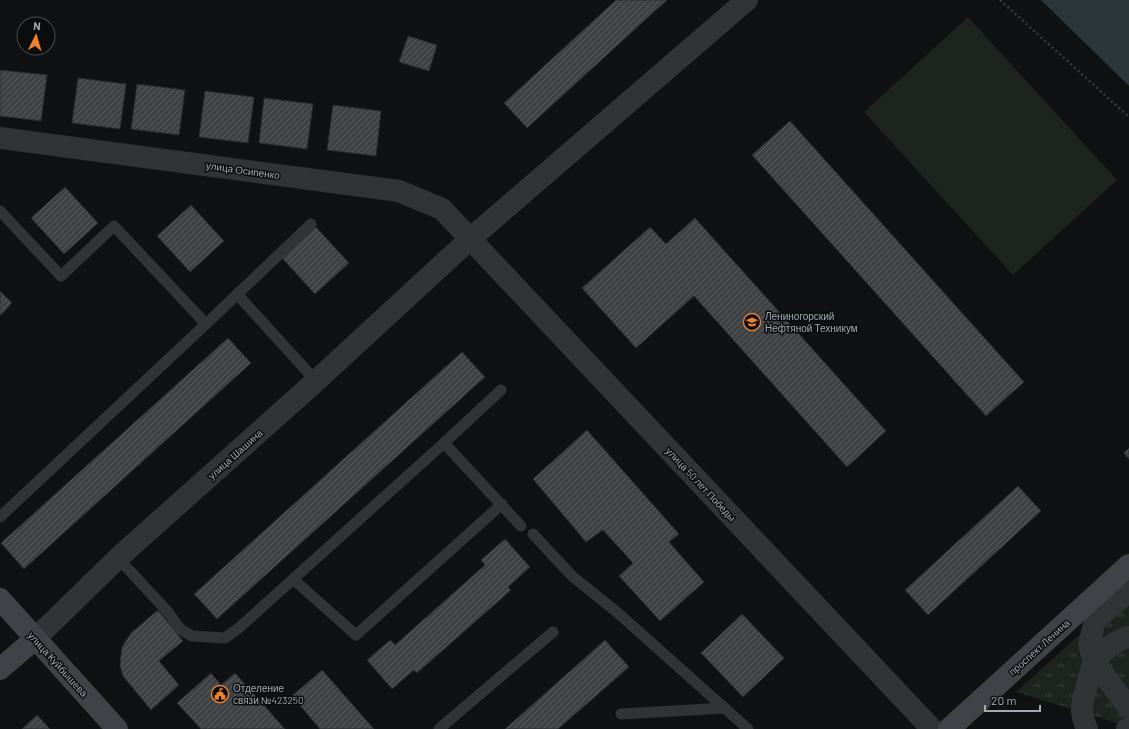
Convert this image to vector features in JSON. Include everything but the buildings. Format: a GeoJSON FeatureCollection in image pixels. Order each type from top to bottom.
{"type":"FeatureCollection","features":[{"type":"Feature","properties":{"kind":"street","name":"улица Шашина"},"geometry":{"type":"LineString","coordinates":[[0,669],[35,639],[118,558],[316,381],[470,239],[747,0]]}},
{"type":"Feature","properties":{"kind":"street","name":"улица Осипенко"},"geometry":{"type":"LineString","coordinates":[[0,138],[399,191],[442,209],[470,239]]}},
{"type":"Feature","properties":{"kind":"street","name":"улица 50 лет Победы"},"geometry":{"type":"LineString","coordinates":[[470,239],[932,729]]}},
{"type":"Feature","properties":{"kind":"street","name":"проспект Ленина"},"geometry":{"type":"LineString","coordinates":[[949,729],[1129,565]]}},
{"type":"Feature","properties":{"kind":"street"},"geometry":{"type":"LineString","coordinates":[[1129,591],[1096,620],[1089,645],[1094,662],[1129,708]]}},
{"type":"Feature","properties":{"kind":"street","name":"улица Куйбышева"},"geometry":{"type":"LineString","coordinates":[[0,599],[117,729]]}},
{"type":"Feature","properties":{"kind":"street"},"geometry":{"type":"LineString","coordinates":[[1087,729],[1082,712],[1085,693],[1094,662],[1111,645],[1129,637]]}},
{"type":"Feature","properties":{"kind":"lane"},"geometry":{"type":"LineString","coordinates":[[0,211],[61,276],[114,226],[206,324]]}},
{"type":"Feature","properties":{"kind":"lane"},"geometry":{"type":"LineString","coordinates":[[0,517],[206,324],[310,224]]}},
{"type":"Feature","properties":{"kind":"lane"},"geometry":{"type":"LineString","coordinates":[[237,294],[316,381]]}},
{"type":"Feature","properties":{"kind":"lane"},"geometry":{"type":"LineString","coordinates":[[118,558],[168,612],[180,629],[192,636],[225,638],[240,627],[501,390]]}},
{"type":"Feature","properties":{"kind":"lane"},"geometry":{"type":"LineString","coordinates":[[444,443],[521,526]]}},
{"type":"Feature","properties":{"kind":"lane"},"geometry":{"type":"LineString","coordinates":[[293,579],[356,635],[502,504]]}},
{"type":"Feature","properties":{"kind":"lane"},"geometry":{"type":"LineString","coordinates":[[533,534],[572,576],[618,613],[748,729]]}},
{"type":"Feature","properties":{"kind":"lane"},"geometry":{"type":"LineString","coordinates":[[439,729],[553,632]]}},
{"type":"Feature","properties":{"kind":"lane"},"geometry":{"type":"LineString","coordinates":[[621,714],[725,708]]}},
{"type":"Feature","properties":{"kind":"path"},"geometry":{"type":"LineString","coordinates":[[1000,0],[1129,117]]}},
{"type":"Feature","properties":{"kind":"green space"},"geometry":{"type":"Polygon","coordinates":[[[968,17],[1117,180],[1013,275],[864,112],[968,17]]]}},
{"type":"Feature","properties":{"kind":"green space"},"geometry":{"type":"Polygon","coordinates":[[[1129,590],[1129,710],[1120,724],[1016,692],[1129,590]]]}},
{"type":"Feature","properties":{"kind":"shaded area"},"geometry":{"type":"Polygon","coordinates":[[[1041,0],[1129,0],[1129,86],[1041,0]]]}},
{"type":"Feature","properties":{"kind":"place","name":"Лениногорский Нефтяной Техникум"},"geometry":{"type":"Point","coordinates":[752,322]}},
{"type":"Feature","properties":{"kind":"place","name":"Отделение связи №423250"},"geometry":{"type":"Point","coordinates":[220,694]}}]}
